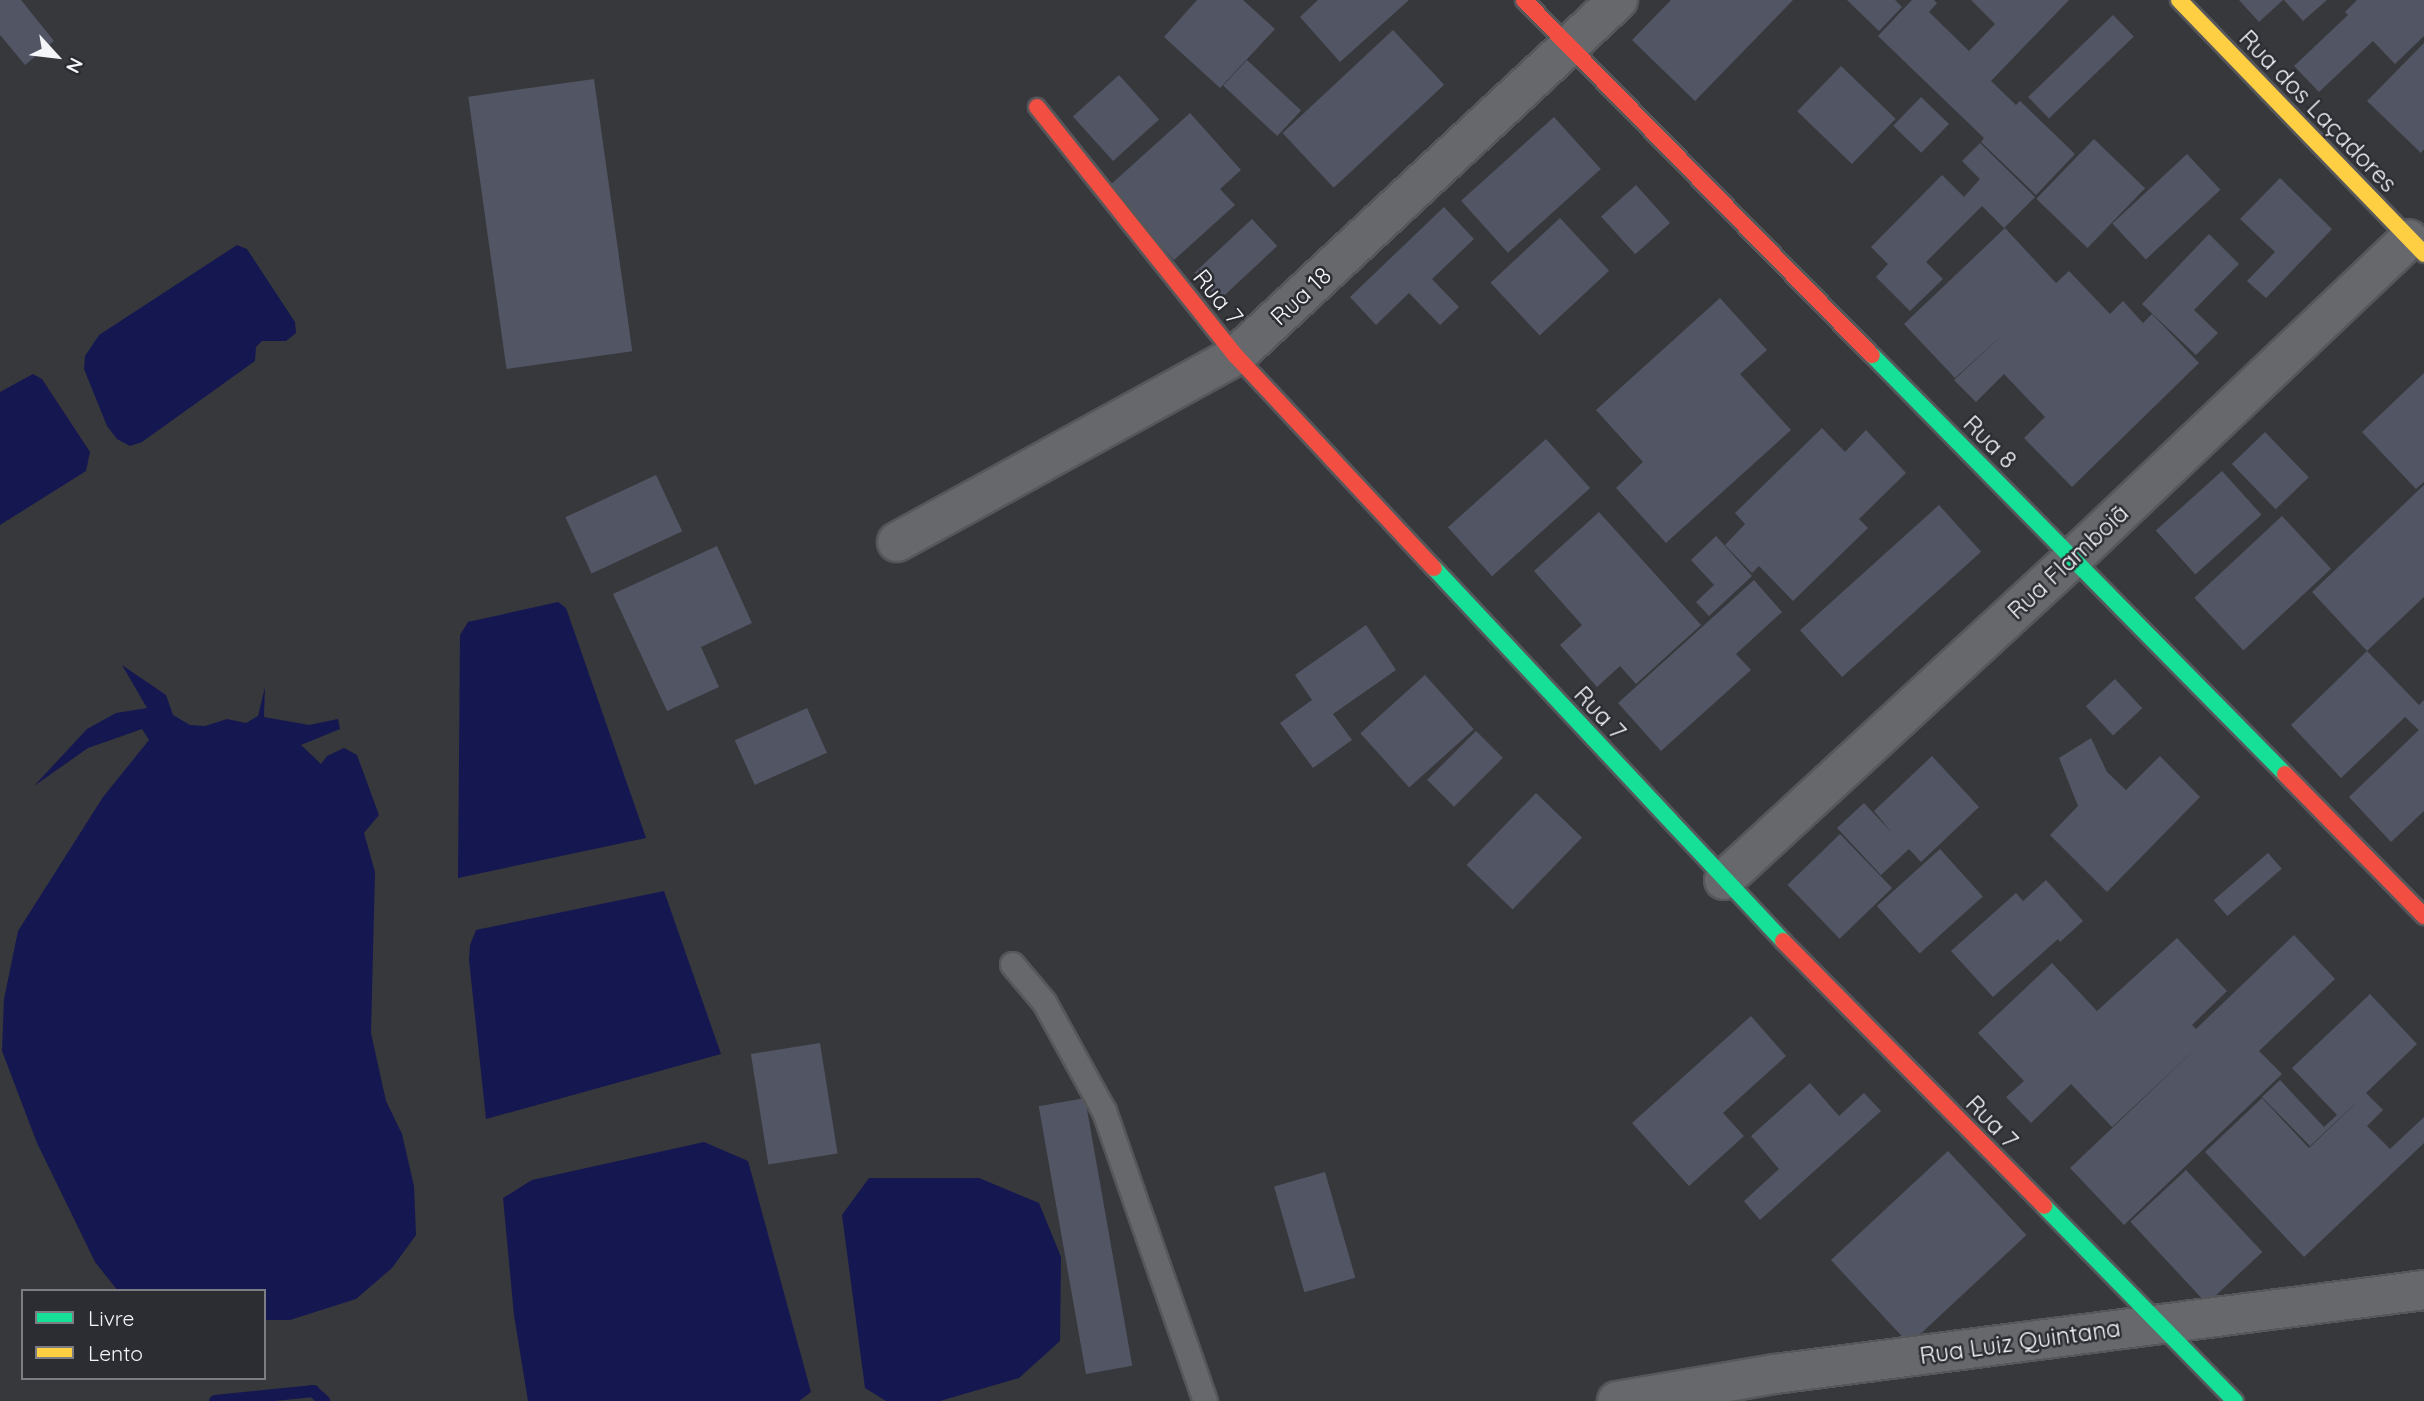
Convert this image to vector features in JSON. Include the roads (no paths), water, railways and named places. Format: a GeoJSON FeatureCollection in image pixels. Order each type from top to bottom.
{"type":"FeatureCollection","features":[{"type":"Feature","properties":{"kind":"street","name":"Rua 8"},"geometry":{"type":"LineString","coordinates":[[1524,0],[2424,916]]}},
{"type":"Feature","properties":{"kind":"street","name":"Rua 18"},"geometry":{"type":"LineString","coordinates":[[897,542],[1236,356],[1618,0]]}},
{"type":"Feature","properties":{"kind":"street","name":"Rua dos Laçadores"},"geometry":{"type":"LineString","coordinates":[[2179,0],[2416,246]]}},
{"type":"Feature","properties":{"kind":"street","name":"Rua 7"},"geometry":{"type":"LineString","coordinates":[[1037,107],[1236,356],[1724,880],[2235,1401]]}},
{"type":"Feature","properties":{"kind":"street","name":"Rua Flamboiã"},"geometry":{"type":"LineString","coordinates":[[1724,880],[2416,246]]}},
{"type":"Feature","properties":{"kind":"street","name":"Rua Luiz Quintana"},"geometry":{"type":"LineString","coordinates":[[1617,1401],[1695,1395],[1789,1373],[2424,1290]]}},
{"type":"Feature","properties":{"kind":"lane"},"geometry":{"type":"LineString","coordinates":[[1012,964],[1044,1002],[1104,1111],[1205,1401]]}},
{"type":"Feature","properties":{"kind":"waterway"},"geometry":{"type":"LineString","coordinates":[[215,1401],[313,1391],[324,1401]]}}]}
